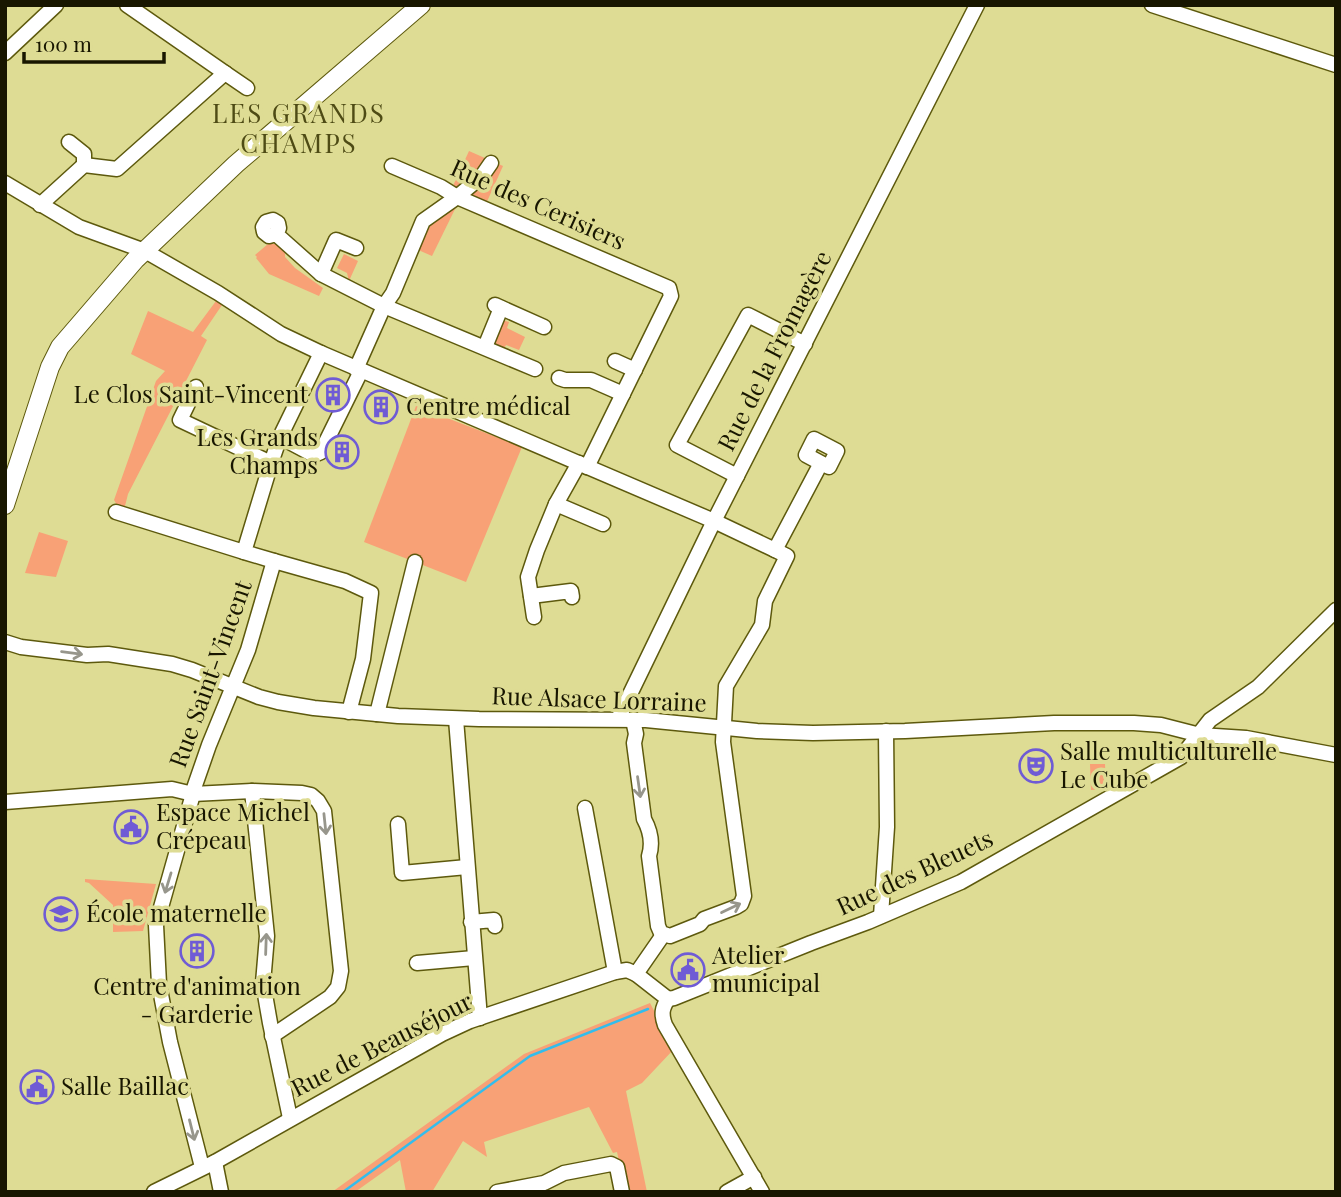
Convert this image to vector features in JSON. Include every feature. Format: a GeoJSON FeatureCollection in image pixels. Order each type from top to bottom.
{"type":"FeatureCollection","features":[{"type":"Feature","properties":{"kind":"main road"},"geometry":{"type":"LineString","coordinates":[[5,505],[50,367],[60,347],[145,251],[236,164],[421,5]]}},
{"type":"Feature","properties":{"kind":"street"},"geometry":{"type":"LineString","coordinates":[[5,53],[56,5]]}},
{"type":"Feature","properties":{"kind":"street"},"geometry":{"type":"LineString","coordinates":[[127,5],[247,88]]}},
{"type":"Feature","properties":{"kind":"street","name":"Rue de la Fromagère"},"geometry":{"type":"LineString","coordinates":[[618,719],[714,521],[977,5]]}},
{"type":"Feature","properties":{"kind":"street"},"geometry":{"type":"LineString","coordinates":[[1152,5],[1336,65]]}},
{"type":"Feature","properties":{"kind":"street"},"geometry":{"type":"LineString","coordinates":[[84,165],[117,169],[225,73]]}},
{"type":"Feature","properties":{"kind":"street"},"geometry":{"type":"LineString","coordinates":[[40,205],[84,165],[84,154],[69,142]]}},
{"type":"Feature","properties":{"kind":"street"},"geometry":{"type":"LineString","coordinates":[[280,438],[314,455],[321,452],[383,306],[393,293],[423,221],[485,174],[491,163]]}},
{"type":"Feature","properties":{"kind":"street","name":"Rue des Cerisiers"},"geometry":{"type":"LineString","coordinates":[[392,166],[441,187],[457,197],[666,286],[671,296],[635,370]]}},
{"type":"Feature","properties":{"kind":"street"},"geometry":{"type":"LineString","coordinates":[[7,189],[79,227],[145,251],[208,287],[272,329],[321,353],[714,521],[786,556],[765,601],[762,625],[726,686],[723,741],[743,900],[736,907],[704,919],[700,925],[670,936],[663,935]]}},
{"type":"Feature","properties":{"kind":"street"},"geometry":{"type":"LineString","coordinates":[[276,234],[321,274],[383,306],[535,369]]}},
{"type":"Feature","properties":{"kind":"street"},"geometry":{"type":"LineString","coordinates":[[321,274],[336,240],[356,248]]}},
{"type":"Feature","properties":{"kind":"street"},"geometry":{"type":"LineString","coordinates":[[485,347],[498,307],[544,327]]}},
{"type":"Feature","properties":{"kind":"street"},"geometry":{"type":"LineString","coordinates":[[737,476],[677,445],[748,315],[805,344]]}},
{"type":"Feature","properties":{"kind":"street","name":"Rue Saint-Vincent"},"geometry":{"type":"LineString","coordinates":[[221,1192],[208,1164],[170,1042],[159,984],[157,919],[192,794],[248,650],[274,561],[244,552],[280,438],[321,353]]}},
{"type":"Feature","properties":{"kind":"street"},"geometry":{"type":"LineString","coordinates":[[534,617],[528,577],[537,550],[556,504],[583,465],[635,370],[615,361]]}},
{"type":"Feature","properties":{"kind":"street"},"geometry":{"type":"LineString","coordinates":[[559,378],[591,380],[623,394]]}},
{"type":"Feature","properties":{"kind":"street"},"geometry":{"type":"LineString","coordinates":[[196,387],[180,420],[271,463]]}},
{"type":"Feature","properties":{"kind":"street"},"geometry":{"type":"LineString","coordinates":[[775,551],[821,463]]}},
{"type":"Feature","properties":{"kind":"street"},"geometry":{"type":"LineString","coordinates":[[556,504],[603,524]]}},
{"type":"Feature","properties":{"kind":"street"},"geometry":{"type":"LineString","coordinates":[[116,512],[244,552]]}},
{"type":"Feature","properties":{"kind":"street"},"geometry":{"type":"LineString","coordinates":[[274,561],[345,581],[371,593],[363,659],[349,712]]}},
{"type":"Feature","properties":{"kind":"street"},"geometry":{"type":"LineString","coordinates":[[377,714],[415,562]]}},
{"type":"Feature","properties":{"kind":"street"},"geometry":{"type":"LineString","coordinates":[[531,596],[571,591],[572,597]]}},
{"type":"Feature","properties":{"kind":"street","name":"Rue des Bleuets"},"geometry":{"type":"LineString","coordinates":[[668,999],[961,883],[1181,757],[1210,720],[1258,687],[1336,610]]}},
{"type":"Feature","properties":{"kind":"street","name":"Rue Alsace Lorraine"},"geometry":{"type":"LineString","coordinates":[[5,642],[21,647],[88,655],[108,654],[172,664],[278,702],[349,712],[456,719],[663,721],[813,733],[886,732],[998,725],[1161,725],[1200,735],[1246,738],[1336,755]]}},
{"type":"Feature","properties":{"kind":"street"},"geometry":{"type":"LineString","coordinates":[[456,719],[480,1018]]}},
{"type":"Feature","properties":{"kind":"street"},"geometry":{"type":"LineString","coordinates":[[634,720],[634,743],[644,819],[652,846],[649,856],[658,926],[663,935]]}},
{"type":"Feature","properties":{"kind":"street"},"geometry":{"type":"LineString","coordinates":[[881,916],[887,827],[886,732]]}},
{"type":"Feature","properties":{"kind":"street"},"geometry":{"type":"LineString","coordinates":[[5,802],[172,789],[192,794],[252,791],[302,793],[318,801],[324,811],[341,971],[338,986],[330,997],[272,1036]]}},
{"type":"Feature","properties":{"kind":"street"},"geometry":{"type":"LineString","coordinates":[[252,791],[267,936],[263,984],[290,1118]]}},
{"type":"Feature","properties":{"kind":"street"},"geometry":{"type":"LineString","coordinates":[[585,808],[615,972]]}},
{"type":"Feature","properties":{"kind":"street"},"geometry":{"type":"LineString","coordinates":[[398,824],[402,873],[467,867]]}},
{"type":"Feature","properties":{"kind":"street"},"geometry":{"type":"LineString","coordinates":[[471,922],[494,920],[495,926]]}},
{"type":"Feature","properties":{"kind":"street"},"geometry":{"type":"LineString","coordinates":[[663,935],[636,974],[668,999],[662,1008],[665,1024],[762,1192]]}},
{"type":"Feature","properties":{"kind":"street"},"geometry":{"type":"LineString","coordinates":[[417,963],[474,958]]}},
{"type":"Feature","properties":{"kind":"street","name":"Rue de Beauséjour"},"geometry":{"type":"LineString","coordinates":[[154,1192],[270,1132],[290,1118],[421,1045],[480,1018],[615,972],[627,970],[636,974]]}},
{"type":"Feature","properties":{"kind":"street"},"geometry":{"type":"LineString","coordinates":[[497,1192],[544,1183],[564,1173],[611,1164],[617,1167],[622,1192]]}},
{"type":"Feature","properties":{"kind":"street"},"geometry":{"type":"LineString","coordinates":[[727,1192],[754,1177]]}},
{"type":"Feature","properties":{"kind":"shaded area"},"geometry":{"type":"Polygon","coordinates":[[[469,151],[503,166],[485,206],[452,188],[469,151]]]}},
{"type":"Feature","properties":{"kind":"shaded area"},"geometry":{"type":"Polygon","coordinates":[[[457,205],[432,256],[416,249],[426,227],[457,205]]]}},
{"type":"Feature","properties":{"kind":"shaded area"},"geometry":{"type":"Polygon","coordinates":[[[268,244],[276,244],[295,268],[323,288],[319,296],[269,274],[255,255],[268,244]]]}},
{"type":"Feature","properties":{"kind":"shaded area"},"geometry":{"type":"Polygon","coordinates":[[[344,254],[358,261],[349,281],[347,273],[337,268],[344,254]]]}},
{"type":"Feature","properties":{"kind":"shaded area"},"geometry":{"type":"Polygon","coordinates":[[[216,301],[222,305],[201,336],[207,340],[128,494],[125,506],[121,506],[120,510],[114,500],[156,381],[165,371],[131,354],[148,311],[193,332],[216,301]]]}},
{"type":"Feature","properties":{"kind":"shaded area"},"geometry":{"type":"Polygon","coordinates":[[[502,320],[509,322],[507,328],[525,337],[519,350],[506,345],[503,350],[493,344],[502,320]]]}},
{"type":"Feature","properties":{"kind":"shaded area"},"geometry":{"type":"Polygon","coordinates":[[[416,406],[522,447],[466,582],[364,542],[416,406]]]}},
{"type":"Feature","properties":{"kind":"shaded area"},"geometry":{"type":"Polygon","coordinates":[[[39,532],[68,541],[56,577],[25,573],[39,532]]]}},
{"type":"Feature","properties":{"kind":"shaded area"},"geometry":{"type":"Polygon","coordinates":[[[1090,764],[1105,764],[1106,789],[1091,790],[1090,764]]]}},
{"type":"Feature","properties":{"kind":"shaded area"},"geometry":{"type":"Polygon","coordinates":[[[85,879],[156,884],[143,931],[113,932],[113,905],[85,882],[85,879]]]}},
{"type":"Feature","properties":{"kind":"shaded area"},"geometry":{"type":"Polygon","coordinates":[[[650,1003],[674,1049],[642,1083],[626,1091],[647,1192],[626,1192],[617,1152],[613,1153],[589,1107],[484,1142],[487,1157],[463,1141],[432,1192],[406,1192],[400,1160],[355,1192],[332,1192],[524,1054],[650,1003]]]}},
{"type":"Feature","properties":{"kind":"waterway"},"geometry":{"type":"LineString","coordinates":[[343,1192],[530,1056],[648,1009]]}},
{"type":"Feature","properties":{"kind":"place","name":"Le Clos Saint-Vincent"},"geometry":{"type":"Point","coordinates":[333,395]}},
{"type":"Feature","properties":{"kind":"place","name":"Centre médical"},"geometry":{"type":"Point","coordinates":[381,407]}},
{"type":"Feature","properties":{"kind":"place","name":"Les Grands Champs"},"geometry":{"type":"Point","coordinates":[342,452]}},
{"type":"Feature","properties":{"kind":"place","name":"Salle multiculturelle Le Cube"},"geometry":{"type":"Point","coordinates":[1036,766]}},
{"type":"Feature","properties":{"kind":"place","name":"Espace Michel Crépeau"},"geometry":{"type":"Point","coordinates":[131,827]}},
{"type":"Feature","properties":{"kind":"place","name":"École maternelle"},"geometry":{"type":"Point","coordinates":[61,914]}},
{"type":"Feature","properties":{"kind":"place","name":"Centre d'animation - Garderie"},"geometry":{"type":"Point","coordinates":[197,951]}},
{"type":"Feature","properties":{"kind":"place","name":"Atelier municipal"},"geometry":{"type":"Point","coordinates":[688,970]}},
{"type":"Feature","properties":{"kind":"place","name":"Salle Baillac"},"geometry":{"type":"Point","coordinates":[37,1087]}},
{"type":"Feature","properties":{"kind":"district","name":"LES GRANDS CHAMPS"},"geometry":{"type":"Point","coordinates":[299,129]}}]}
